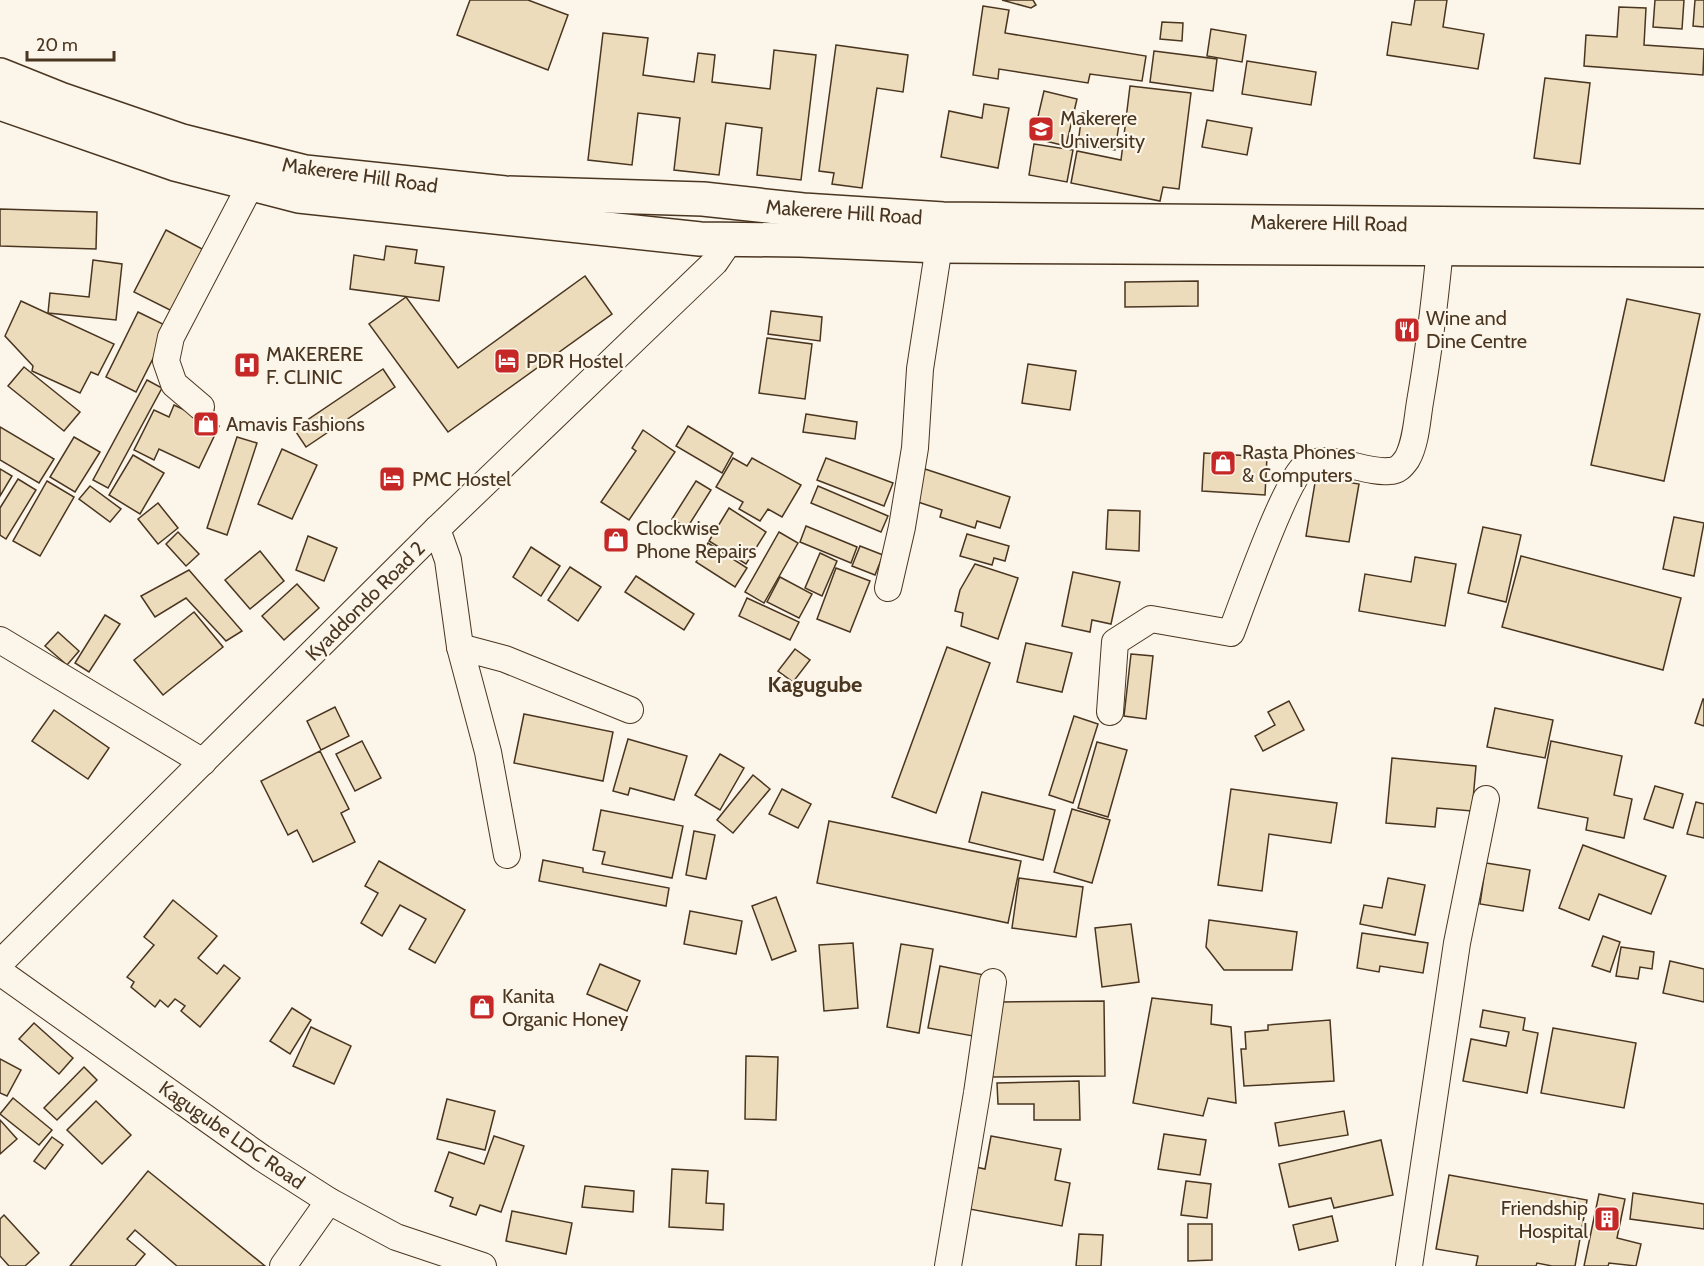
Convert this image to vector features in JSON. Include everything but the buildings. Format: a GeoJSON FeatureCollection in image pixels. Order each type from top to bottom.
{"type":"FeatureCollection","features":[{"type":"Feature","properties":{"kind":"main road","name":"Makerere Hill Road"},"geometry":{"type":"LineString","coordinates":[[0,75],[60,99],[182,141],[305,172],[505,193],[703,199],[803,210],[943,219],[1704,226]]}},
{"type":"Feature","properties":{"kind":"main road","name":"Makerere Hill Road"},"geometry":{"type":"LineString","coordinates":[[0,103],[175,164],[299,196],[700,239],[800,240],[939,246],[1704,250]]}},
{"type":"Feature","properties":{"kind":"street"},"geometry":{"type":"LineString","coordinates":[[201,407],[174,384],[166,361],[171,337],[251,184]]}},
{"type":"Feature","properties":{"kind":"street","name":"Kyaddondo Road 2"},"geometry":{"type":"LineString","coordinates":[[2,960],[437,529],[715,261],[730,240]]}},
{"type":"Feature","properties":{"kind":"street"},"geometry":{"type":"LineString","coordinates":[[888,588],[902,527],[915,448],[920,369],[939,246]]}},
{"type":"Feature","properties":{"kind":"street"},"geometry":{"type":"LineString","coordinates":[[1110,712],[1114,642],[1151,619],[1231,633],[1284,500],[1297,474],[1305,467],[1316,462],[1335,462],[1388,472],[1399,469],[1408,458],[1414,437],[1431,338],[1440,248]]}},
{"type":"Feature","properties":{"kind":"street"},"geometry":{"type":"LineString","coordinates":[[437,529],[448,560],[460,647],[488,752],[507,855]]}},
{"type":"Feature","properties":{"kind":"street"},"geometry":{"type":"LineString","coordinates":[[0,640],[203,762]]}},
{"type":"Feature","properties":{"kind":"street"},"geometry":{"type":"LineString","coordinates":[[460,647],[505,659],[630,710]]}},
{"type":"Feature","properties":{"kind":"street"},"geometry":{"type":"LineString","coordinates":[[1409,1266],[1457,943],[1486,799]]}},
{"type":"Feature","properties":{"kind":"street","name":"Kagugube LDC Road"},"geometry":{"type":"LineString","coordinates":[[2,960],[262,1158],[329,1201],[396,1236],[483,1266]]}},
{"type":"Feature","properties":{"kind":"street"},"geometry":{"type":"LineString","coordinates":[[948,1266],[976,1104],[993,982]]}},
{"type":"Feature","properties":{"kind":"street"},"geometry":{"type":"LineString","coordinates":[[283,1266],[329,1201]]}},
{"type":"Feature","properties":{"kind":"place","name":"Makerere University"},"geometry":{"type":"Point","coordinates":[1041,129]}},
{"type":"Feature","properties":{"kind":"place","name":"Wine and Dine Centre"},"geometry":{"type":"Point","coordinates":[1407,330]}},
{"type":"Feature","properties":{"kind":"place","name":"PDR Hostel"},"geometry":{"type":"Point","coordinates":[507,361]}},
{"type":"Feature","properties":{"kind":"place","name":"MAKERERE F. CLINIC"},"geometry":{"type":"Point","coordinates":[247,365]}},
{"type":"Feature","properties":{"kind":"place","name":"Amavis Fashions"},"geometry":{"type":"Point","coordinates":[206,424]}},
{"type":"Feature","properties":{"kind":"place","name":"Rasta Phones & Computers"},"geometry":{"type":"Point","coordinates":[1223,463]}},
{"type":"Feature","properties":{"kind":"place","name":"PMC Hostel"},"geometry":{"type":"Point","coordinates":[392,479]}},
{"type":"Feature","properties":{"kind":"place","name":"Clockwise Phone Repairs"},"geometry":{"type":"Point","coordinates":[616,540]}},
{"type":"Feature","properties":{"kind":"place","name":"Kanita Organic Honey"},"geometry":{"type":"Point","coordinates":[482,1007]}},
{"type":"Feature","properties":{"kind":"place","name":"Friendship Hospital"},"geometry":{"type":"Point","coordinates":[1607,1219]}},
{"type":"Feature","properties":{"kind":"district","name":"Kagugube"},"geometry":{"type":"Point","coordinates":[815,684]}}]}
